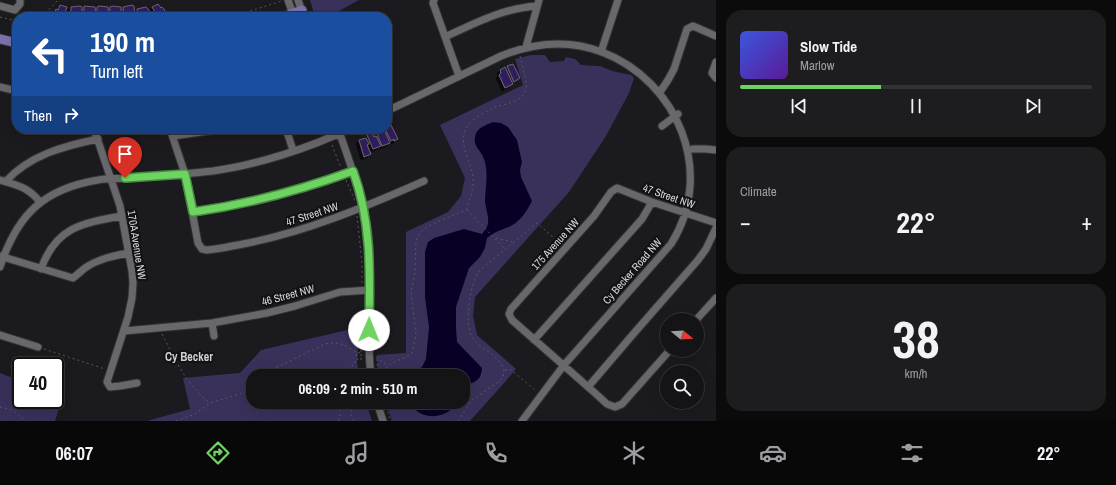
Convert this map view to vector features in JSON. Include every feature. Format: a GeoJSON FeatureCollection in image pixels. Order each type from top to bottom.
{"type":"FeatureCollection","features":[{"type":"Feature","properties":{"kind":"main road"},"geometry":{"type":"LineString","coordinates":[[0,39],[12,42]]}},
{"type":"Feature","properties":{"kind":"street"},"geometry":{"type":"LineString","coordinates":[[0,6],[16,10],[20,4],[20,0]]}},
{"type":"Feature","properties":{"kind":"street"},"geometry":{"type":"LineString","coordinates":[[285,0],[291,12]]}},
{"type":"Feature","properties":{"kind":"street"},"geometry":{"type":"LineString","coordinates":[[298,0],[302,12]]}},
{"type":"Feature","properties":{"kind":"street"},"geometry":{"type":"LineString","coordinates":[[601,52],[618,0]]}},
{"type":"Feature","properties":{"kind":"street"},"geometry":{"type":"LineString","coordinates":[[433,1],[459,76]]}},
{"type":"Feature","properties":{"kind":"street"},"geometry":{"type":"LineString","coordinates":[[445,38],[486,18],[538,3]]}},
{"type":"Feature","properties":{"kind":"street"},"geometry":{"type":"LineString","coordinates":[[522,48],[538,3]]}},
{"type":"Feature","properties":{"kind":"street"},"geometry":{"type":"LineString","coordinates":[[660,92],[671,74],[686,32],[690,27],[697,27],[716,36]]}},
{"type":"Feature","properties":{"kind":"street","name":"Cy Becker Road NW"},"geometry":{"type":"LineString","coordinates":[[392,108],[501,56],[522,48],[536,45],[569,45],[580,46],[601,52],[633,68],[660,92],[678,114],[686,129],[693,149],[696,166],[696,184],[689,214],[679,232],[671,244],[564,366],[522,421]]}},
{"type":"Feature","properties":{"kind":"street"},"geometry":{"type":"LineString","coordinates":[[716,62],[712,73],[716,78]]}},
{"type":"Feature","properties":{"kind":"street"},"geometry":{"type":"LineString","coordinates":[[0,87],[12,90]]}},
{"type":"Feature","properties":{"kind":"street"},"geometry":{"type":"LineString","coordinates":[[662,126],[678,114]]}},
{"type":"Feature","properties":{"kind":"street","name":"170A Avenue NW"},"geometry":{"type":"LineString","coordinates":[[96,134],[122,216],[132,271],[132,298],[130,313],[107,382],[110,387],[137,383]]}},
{"type":"Feature","properties":{"kind":"street"},"geometry":{"type":"LineString","coordinates":[[187,134],[173,136],[185,174],[193,212],[229,207],[266,199],[353,171]]}},
{"type":"Feature","properties":{"kind":"street"},"geometry":{"type":"LineString","coordinates":[[288,134],[293,150]]}},
{"type":"Feature","properties":{"kind":"street"},"geometry":{"type":"LineString","coordinates":[[0,267],[2,256],[18,226],[31,210],[40,202],[60,190],[78,184],[99,180],[185,174],[234,167],[293,150],[330,137],[333,134]]}},
{"type":"Feature","properties":{"kind":"street"},"geometry":{"type":"LineString","coordinates":[[339,134],[360,192],[363,207],[369,249],[366,290],[369,356],[374,369]]}},
{"type":"Feature","properties":{"kind":"street"},"geometry":{"type":"LineString","coordinates":[[3,180],[28,163],[59,148],[98,139]]}},
{"type":"Feature","properties":{"kind":"street"},"geometry":{"type":"LineString","coordinates":[[693,149],[716,150]]}},
{"type":"Feature","properties":{"kind":"street"},"geometry":{"type":"LineString","coordinates":[[3,180],[25,188],[40,202]]}},
{"type":"Feature","properties":{"kind":"street","name":"47 Street NW"},"geometry":{"type":"LineString","coordinates":[[193,212],[198,242],[202,249],[211,250],[281,235],[356,210],[424,180]]}},
{"type":"Feature","properties":{"kind":"street","name":"47 Street NW"},"geometry":{"type":"LineString","coordinates":[[616,188],[652,202],[716,223]]}},
{"type":"Feature","properties":{"kind":"street","name":"175 Avenue NW"},"geometry":{"type":"LineString","coordinates":[[534,340],[512,320],[509,314],[511,309],[594,216],[611,192],[616,188]]}},
{"type":"Feature","properties":{"kind":"street"},"geometry":{"type":"LineString","coordinates":[[652,202],[642,219],[534,340],[607,404],[615,407],[622,404],[664,357]]}},
{"type":"Feature","properties":{"kind":"street"},"geometry":{"type":"LineString","coordinates":[[42,269],[51,249],[66,233],[77,226],[122,216]]}},
{"type":"Feature","properties":{"kind":"street"},"geometry":{"type":"LineString","coordinates":[[588,387],[698,260],[706,249],[716,228]]}},
{"type":"Feature","properties":{"kind":"street"},"geometry":{"type":"LineString","coordinates":[[2,256],[73,278],[98,261],[111,256],[128,253]]}},
{"type":"Feature","properties":{"kind":"street","name":"46 Street NW"},"geometry":{"type":"LineString","coordinates":[[124,331],[212,323],[267,313],[340,292],[366,290]]}},
{"type":"Feature","properties":{"kind":"street"},"geometry":{"type":"LineString","coordinates":[[702,313],[716,298]]}},
{"type":"Feature","properties":{"kind":"street"},"geometry":{"type":"LineString","coordinates":[[212,323],[214,336]]}},
{"type":"Feature","properties":{"kind":"street"},"geometry":{"type":"LineString","coordinates":[[0,335],[38,347]]}},
{"type":"Feature","properties":{"kind":"street"},"geometry":{"type":"LineString","coordinates":[[379,409],[383,421]]}},
{"type":"Feature","properties":{"kind":"path"},"geometry":{"type":"LineString","coordinates":[[47,12],[58,0]]}},
{"type":"Feature","properties":{"kind":"path"},"geometry":{"type":"LineString","coordinates":[[247,12],[285,0]]}},
{"type":"Feature","properties":{"kind":"path"},"geometry":{"type":"LineString","coordinates":[[0,17],[12,20]]}},
{"type":"Feature","properties":{"kind":"path"},"geometry":{"type":"LineString","coordinates":[[466,210],[472,189],[473,177],[464,143],[464,135],[467,128],[481,115],[500,105],[516,101],[524,94],[526,88],[522,48]]}},
{"type":"Feature","properties":{"kind":"path"},"geometry":{"type":"LineString","coordinates":[[330,137],[355,202],[366,290]]}},
{"type":"Feature","properties":{"kind":"path"},"geometry":{"type":"LineString","coordinates":[[466,210],[506,249]]}},
{"type":"Feature","properties":{"kind":"path"},"geometry":{"type":"LineString","coordinates":[[384,369],[412,353],[416,334],[411,292],[415,273],[416,241],[419,234],[425,228],[466,210]]}},
{"type":"Feature","properties":{"kind":"path"},"geometry":{"type":"LineString","coordinates":[[458,421],[472,400],[500,381],[503,377],[504,370],[498,358],[472,337],[469,327],[470,294],[479,272],[536,223],[566,248]]}},
{"type":"Feature","properties":{"kind":"path"},"geometry":{"type":"LineString","coordinates":[[495,238],[513,242]]}},
{"type":"Feature","properties":{"kind":"path"},"geometry":{"type":"LineString","coordinates":[[357,359],[361,360],[362,329]]}},
{"type":"Feature","properties":{"kind":"path"},"geometry":{"type":"LineString","coordinates":[[162,333],[182,373],[200,396],[210,403]]}},
{"type":"Feature","properties":{"kind":"path"},"geometry":{"type":"LineString","coordinates":[[272,369],[325,344],[344,344],[357,353],[361,352]]}},
{"type":"Feature","properties":{"kind":"path"},"geometry":{"type":"LineString","coordinates":[[38,347],[111,371]]}},
{"type":"Feature","properties":{"kind":"path"},"geometry":{"type":"LineString","coordinates":[[350,369],[357,359],[357,353]]}},
{"type":"Feature","properties":{"kind":"path"},"geometry":{"type":"LineString","coordinates":[[361,356],[377,358],[388,366]]}},
{"type":"Feature","properties":{"kind":"path"},"geometry":{"type":"LineString","coordinates":[[376,369],[377,358]]}},
{"type":"Feature","properties":{"kind":"path"},"geometry":{"type":"LineString","coordinates":[[504,370],[510,369],[541,396]]}},
{"type":"Feature","properties":{"kind":"path"},"geometry":{"type":"LineString","coordinates":[[176,421],[195,414],[210,403],[246,390]]}},
{"type":"Feature","properties":{"kind":"path"},"geometry":{"type":"LineString","coordinates":[[0,407],[13,410],[25,421]]}},
{"type":"Feature","properties":{"kind":"path"},"geometry":{"type":"LineString","coordinates":[[339,421],[341,409]]}},
{"type":"Feature","properties":{"kind":"path"},"geometry":{"type":"LineString","coordinates":[[351,409],[351,414],[354,421]]}},
{"type":"Feature","properties":{"kind":"path"},"geometry":{"type":"LineString","coordinates":[[387,409],[392,421]]}},
{"type":"Feature","properties":{"kind":"shaded area"},"geometry":{"type":"Polygon","coordinates":[[[310,0],[359,0],[337,12],[314,12],[310,0]]]}},
{"type":"Feature","properties":{"kind":"shaded area"},"geometry":{"type":"Polygon","coordinates":[[[531,55],[545,55],[550,62],[564,61],[566,57],[575,59],[581,65],[600,66],[612,71],[631,75],[634,78],[629,93],[606,136],[569,192],[475,297],[473,316],[477,335],[516,369],[470,421],[392,421],[388,409],[470,409],[470,369],[378,369],[377,355],[406,353],[406,232],[448,212],[461,196],[465,178],[440,125],[523,85],[515,59],[531,55]]]}},
{"type":"Feature","properties":{"kind":"shaded area"},"geometry":{"type":"Polygon","coordinates":[[[493,122],[501,123],[508,127],[517,140],[522,162],[520,170],[521,177],[532,201],[517,222],[509,227],[495,232],[487,238],[485,248],[480,257],[469,268],[456,307],[456,328],[457,342],[482,368],[479,378],[470,384],[470,369],[419,369],[422,367],[426,359],[429,327],[425,297],[425,252],[428,242],[434,238],[464,229],[482,234],[488,225],[485,202],[487,176],[483,156],[475,143],[477,131],[493,122]]]}},
{"type":"Feature","properties":{"kind":"shaded area"},"geometry":{"type":"Polygon","coordinates":[[[360,327],[357,361],[358,369],[246,369],[246,409],[368,409],[372,421],[147,421],[190,409],[183,378],[240,373],[261,350],[360,327]]]}},
{"type":"Feature","properties":{"kind":"shaded area"},"geometry":{"type":"Polygon","coordinates":[[[0,373],[12,378],[12,409],[59,409],[55,421],[0,421],[0,373]]]}},
{"type":"Feature","properties":{"kind":"shaded area"},"geometry":{"type":"Polygon","coordinates":[[[415,409],[452,409],[446,413],[432,416],[419,413],[415,409]]]}},
{"type":"Feature","properties":{"kind":"building"},"geometry":{"type":"Polygon","coordinates":[[[158,4],[166,12],[155,12],[152,7],[158,4]]]}},
{"type":"Feature","properties":{"kind":"building"},"geometry":{"type":"Polygon","coordinates":[[[60,5],[67,7],[65,12],[55,12],[56,9],[58,10],[60,5]]]}},
{"type":"Feature","properties":{"kind":"building"},"geometry":{"type":"Polygon","coordinates":[[[132,5],[134,6],[135,12],[124,12],[123,7],[132,5]]]}},
{"type":"Feature","properties":{"kind":"building"},"geometry":{"type":"Polygon","coordinates":[[[80,6],[82,7],[82,12],[71,12],[71,7],[80,6]]]}},
{"type":"Feature","properties":{"kind":"building"},"geometry":{"type":"Polygon","coordinates":[[[84,6],[95,7],[96,12],[84,12],[84,6]]]}},
{"type":"Feature","properties":{"kind":"building"},"geometry":{"type":"Polygon","coordinates":[[[97,7],[108,7],[108,12],[97,12],[97,7]]]}},
{"type":"Feature","properties":{"kind":"building"},"geometry":{"type":"Polygon","coordinates":[[[110,7],[121,7],[121,12],[110,12],[110,7]]]}},
{"type":"Feature","properties":{"kind":"building"},"geometry":{"type":"Polygon","coordinates":[[[146,7],[149,12],[137,12],[137,9],[146,7]]]}},
{"type":"Feature","properties":{"kind":"building"},"geometry":{"type":"Polygon","coordinates":[[[513,64],[520,78],[514,82],[507,66],[513,64]]]}},
{"type":"Feature","properties":{"kind":"building"},"geometry":{"type":"Polygon","coordinates":[[[505,67],[513,84],[505,88],[499,75],[501,73],[500,70],[505,67]]]}},
{"type":"Feature","properties":{"kind":"building"},"geometry":{"type":"Polygon","coordinates":[[[392,127],[398,139],[391,141],[388,134],[392,134],[392,127]]]}},
{"type":"Feature","properties":{"kind":"building"},"geometry":{"type":"Polygon","coordinates":[[[372,134],[374,137],[376,136],[381,146],[373,149],[367,135],[372,134]]]}},
{"type":"Feature","properties":{"kind":"building"},"geometry":{"type":"Polygon","coordinates":[[[377,134],[386,134],[390,143],[382,146],[377,134]]]}},
{"type":"Feature","properties":{"kind":"building"},"geometry":{"type":"Polygon","coordinates":[[[366,138],[371,154],[364,157],[359,140],[366,138]]]}},
{"type":"Feature","properties":{"kind":"district","name":"Cy Becker"},"geometry":{"type":"Point","coordinates":[189,357]}},
{"type":"Feature","properties":{"kind":"route"},"geometry":{"type":"LineString","coordinates":[[125,178],[185,174],[193,212],[229,207],[266,199],[353,171],[360,192],[368,234],[370,264],[369,330]]}}]}
